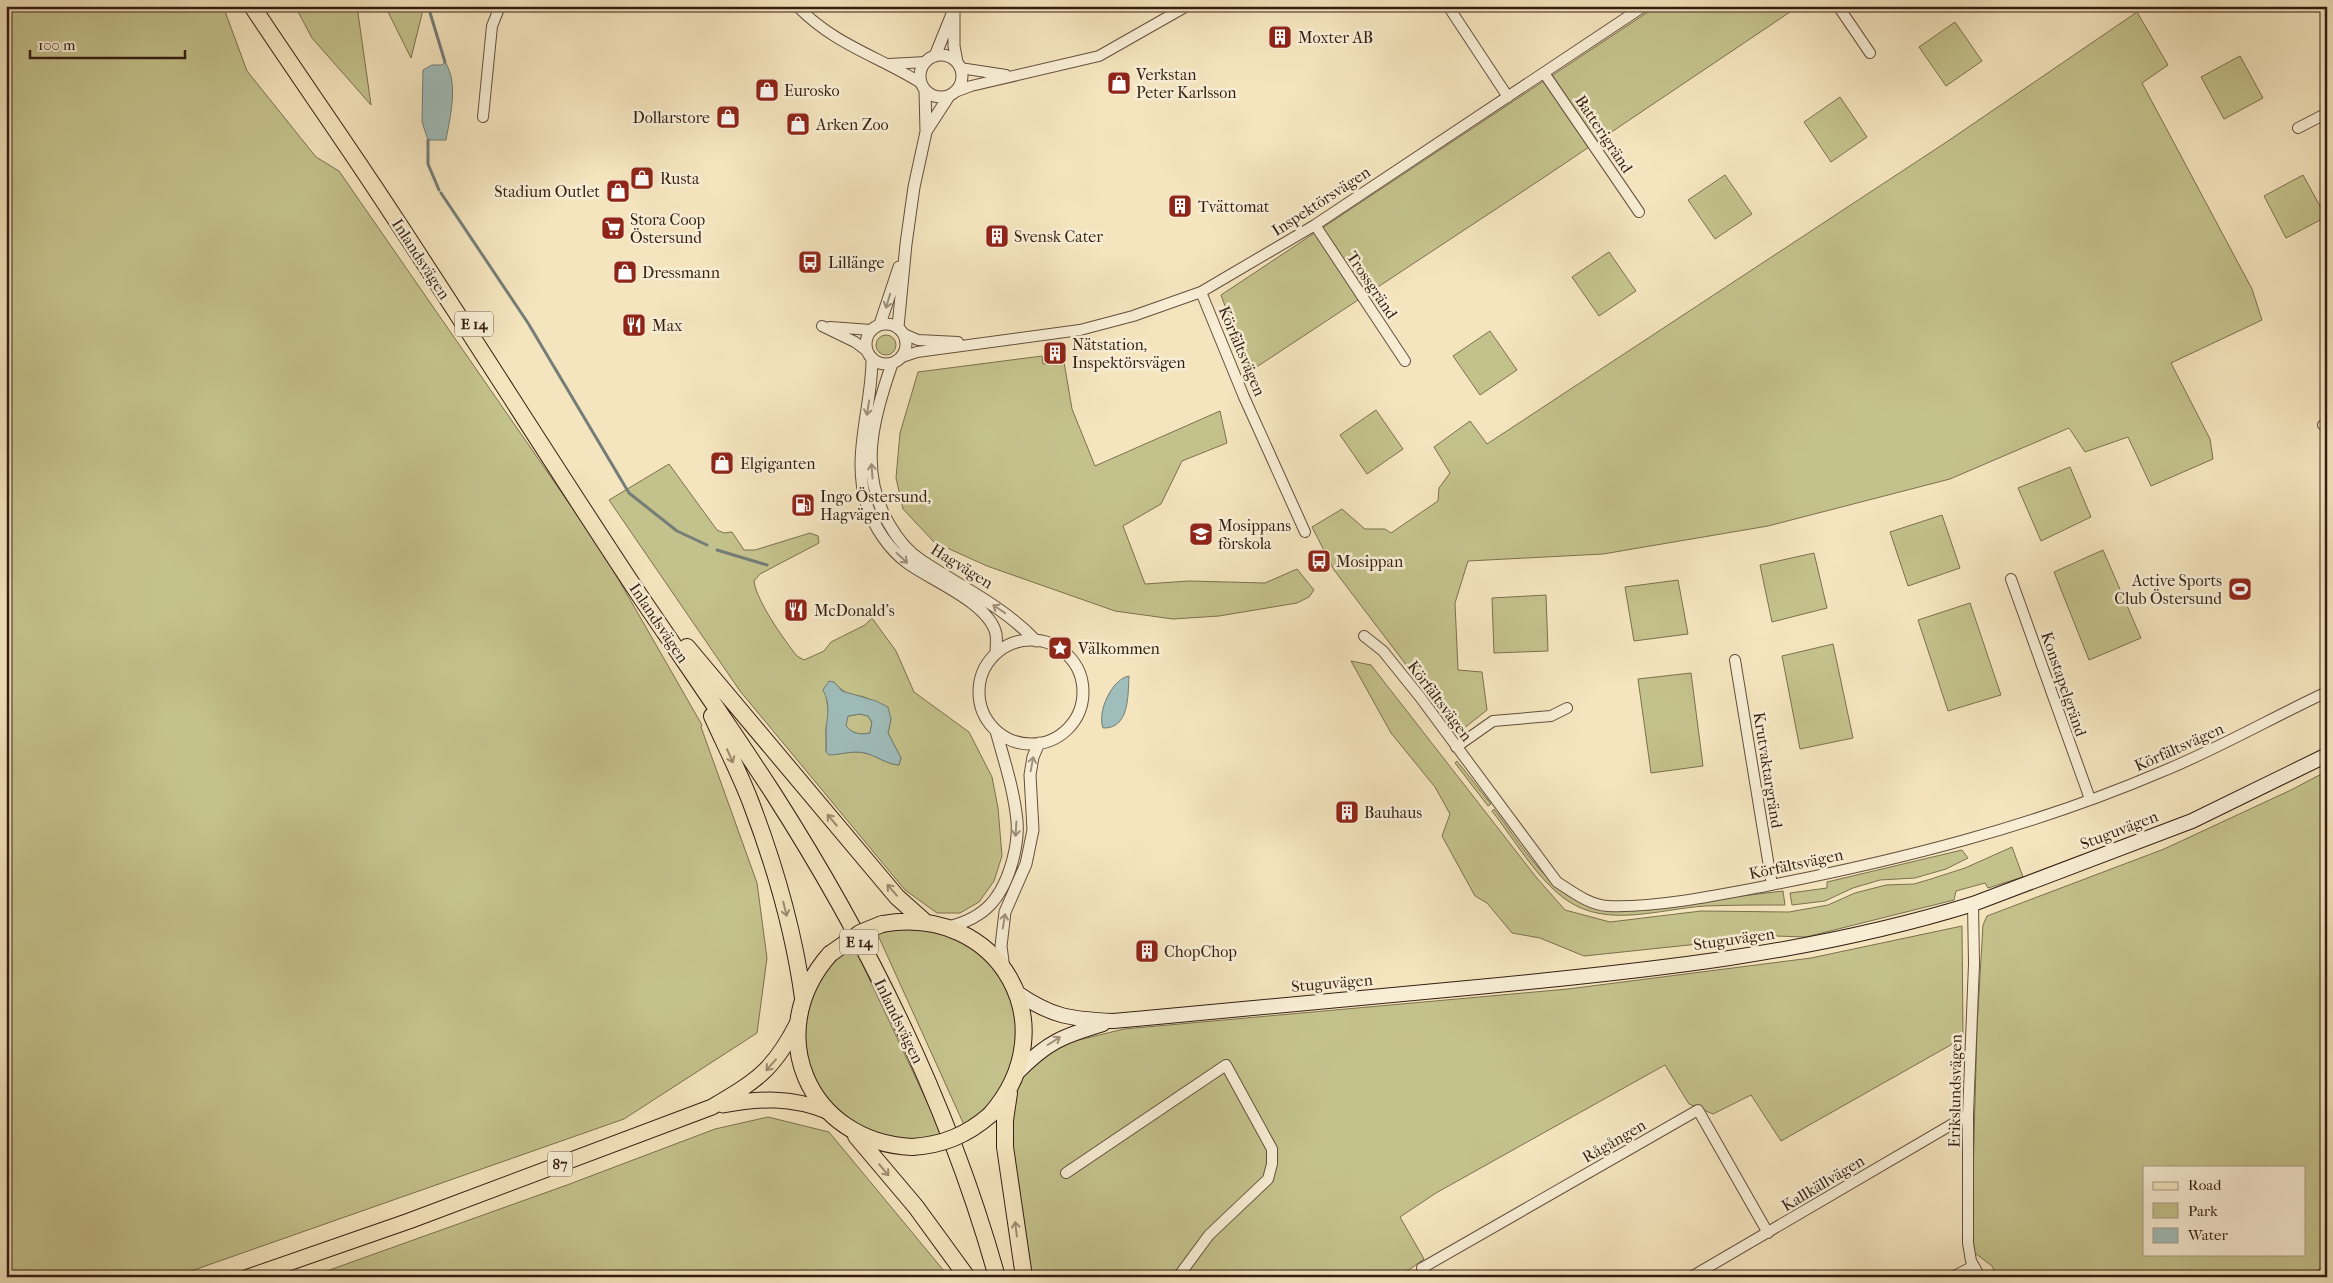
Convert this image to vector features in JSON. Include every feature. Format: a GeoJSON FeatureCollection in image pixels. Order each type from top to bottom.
{"type":"FeatureCollection","features":[{"type":"Feature","properties":{"kind":"highway","name":"Inlandsvägen"},"geometry":{"type":"LineString","coordinates":[[252,6],[382,199],[642,598],[774,795],[837,900],[898,1016],[941,1112],[985,1235],[997,1277]]}},
{"type":"Feature","properties":{"kind":"highway","name":"Inlandsvägen"},"geometry":{"type":"LineString","coordinates":[[263,6],[782,791],[844,894],[903,1012],[948,1112],[995,1235],[1006,1277]]}},
{"type":"Feature","properties":{"kind":"highway"},"geometry":{"type":"LineString","coordinates":[[668,635],[711,714],[751,803],[779,885],[798,960],[803,998]]}},
{"type":"Feature","properties":{"kind":"highway"},"geometry":{"type":"LineString","coordinates":[[684,643],[886,883],[924,922]]}},
{"type":"Feature","properties":{"kind":"highway"},"geometry":{"type":"LineString","coordinates":[[854,1132],[882,1144],[912,1147],[941,1144],[967,1132],[990,1115],[1010,1088],[1017,1073],[1024,1032],[1023,1018],[1016,992],[1004,969],[985,948],[961,933],[948,927],[910,921],[882,924],[860,933],[830,954],[814,974],[803,998],[797,1024],[799,1055],[803,1070],[817,1098],[827,1111],[854,1132],[921,1214],[967,1277]]}},
{"type":"Feature","properties":{"kind":"highway"},"geometry":{"type":"LineString","coordinates":[[1010,1088],[1005,1120],[1005,1147],[1024,1277]]}},
{"type":"Feature","properties":{"kind":"main road","name":"Stuguvägen"},"geometry":{"type":"LineString","coordinates":[[1016,992],[1049,1012],[1065,1018],[1113,1021],[1562,979],[1767,953],[1834,939],[1973,904],[2192,821],[2327,755]]}},
{"type":"Feature","properties":{"kind":"main road","name":"Stuguvägen"},"geometry":{"type":"LineString","coordinates":[[1017,1073],[1029,1060],[1062,1036],[1113,1021]]}},
{"type":"Feature","properties":{"kind":"main road"},"geometry":{"type":"LineString","coordinates":[[712,1107],[747,1086],[767,1070],[784,1050],[797,1024]]}},
{"type":"Feature","properties":{"kind":"main road"},"geometry":{"type":"LineString","coordinates":[[712,1107],[754,1099],[770,1099],[809,1104],[827,1111]]}},
{"type":"Feature","properties":{"kind":"main road","name":"87"},"geometry":{"type":"LineString","coordinates":[[248,1277],[410,1221],[712,1107]]}},
{"type":"Feature","properties":{"kind":"street"},"geometry":{"type":"LineString","coordinates":[[483,117],[492,26],[500,6]]}},
{"type":"Feature","properties":{"kind":"street"},"geometry":{"type":"LineString","coordinates":[[797,6],[808,17],[844,43],[888,64],[923,86],[934,96],[952,94],[1014,76],[1099,56],[1187,6]]}},
{"type":"Feature","properties":{"kind":"street"},"geometry":{"type":"LineString","coordinates":[[1448,6],[1508,97]]}},
{"type":"Feature","properties":{"kind":"street","name":"Inspektörsvägen"},"geometry":{"type":"LineString","coordinates":[[902,357],[917,352],[1080,330],[1133,316],[1201,292],[1315,225],[1644,6]]}},
{"type":"Feature","properties":{"kind":"street"},"geometry":{"type":"LineString","coordinates":[[1838,6],[1870,53]]}},
{"type":"Feature","properties":{"kind":"street"},"geometry":{"type":"LineString","coordinates":[[901,331],[891,324],[876,327],[822,326],[855,342],[882,364],[892,364],[902,357],[907,344],[901,331],[906,244],[914,187],[926,132],[923,86],[920,72],[930,59],[954,7]]}},
{"type":"Feature","properties":{"kind":"street"},"geometry":{"type":"LineString","coordinates":[[926,132],[962,79],[954,46],[954,7]]}},
{"type":"Feature","properties":{"kind":"street"},"geometry":{"type":"LineString","coordinates":[[888,64],[945,56],[958,65],[1014,76]]}},
{"type":"Feature","properties":{"kind":"street","name":"Batterigränd"},"geometry":{"type":"LineString","coordinates":[[1544,73],[1639,212]]}},
{"type":"Feature","properties":{"kind":"street"},"geometry":{"type":"LineString","coordinates":[[2298,128],[2327,113]]}},
{"type":"Feature","properties":{"kind":"street","name":"Trossgränd"},"geometry":{"type":"LineString","coordinates":[[1315,225],[1405,361]]}},
{"type":"Feature","properties":{"kind":"street"},"geometry":{"type":"LineString","coordinates":[[870,355],[867,338],[876,327],[906,244]]}},
{"type":"Feature","properties":{"kind":"street","name":"Körfältsvägen"},"geometry":{"type":"LineString","coordinates":[[1201,292],[1244,397],[1305,532]]}},
{"type":"Feature","properties":{"kind":"street","name":"Inspektörsvägen"},"geometry":{"type":"LineString","coordinates":[[901,331],[918,340],[982,343]]}},
{"type":"Feature","properties":{"kind":"street","name":"Hagvägen"},"geometry":{"type":"LineString","coordinates":[[870,355],[872,376],[860,462],[866,504],[887,544],[908,563],[974,604],[988,620],[996,634],[996,653]]}},
{"type":"Feature","properties":{"kind":"street","name":"Hagvägen"},"geometry":{"type":"LineString","coordinates":[[892,364],[871,442],[871,475],[879,506],[897,537],[920,560],[1019,622],[1036,641]]}},
{"type":"Feature","properties":{"kind":"street","name":"Konstapelgränd"},"geometry":{"type":"LineString","coordinates":[[2011,579],[2090,799]]}},
{"type":"Feature","properties":{"kind":"street","name":"Körfältsvägen"},"geometry":{"type":"LineString","coordinates":[[1364,636],[1383,651],[1557,882],[1584,900],[1607,906],[1692,899],[1772,885],[1819,876],[1952,844],[2090,799],[2161,773],[2327,692]]}},
{"type":"Feature","properties":{"kind":"street"},"geometry":{"type":"LineString","coordinates":[[1036,641],[1051,644],[1070,658],[1080,675],[1083,688],[1081,708],[1073,724],[1062,734],[1047,742],[1030,745],[1014,742],[996,731],[984,716],[979,695],[982,674],[996,653],[1017,642],[1036,641]]}},
{"type":"Feature","properties":{"kind":"street","name":"Krutvaktargränd"},"geometry":{"type":"LineString","coordinates":[[1735,660],[1772,885]]}},
{"type":"Feature","properties":{"kind":"street"},"geometry":{"type":"LineString","coordinates":[[1456,747],[1493,721],[1551,716],[1567,708]]}},
{"type":"Feature","properties":{"kind":"street"},"geometry":{"type":"LineString","coordinates":[[948,927],[964,923],[991,905],[1000,894],[1008,876],[1015,850],[1016,816],[996,731]]}},
{"type":"Feature","properties":{"kind":"street"},"geometry":{"type":"LineString","coordinates":[[1004,969],[1001,946],[1005,912],[1026,864],[1033,830],[1030,775],[1033,757],[1039,743]]}},
{"type":"Feature","properties":{"kind":"street","name":"Erikslundsvägen"},"geometry":{"type":"LineString","coordinates":[[1973,904],[1974,964],[1968,1115],[1968,1243],[1971,1261],[1980,1277]]}},
{"type":"Feature","properties":{"kind":"street"},"geometry":{"type":"LineString","coordinates":[[1066,1173],[1226,1065],[1272,1149],[1270,1172],[1268,1179],[1209,1235],[1178,1277]]}},
{"type":"Feature","properties":{"kind":"street","name":"Rågången"},"geometry":{"type":"LineString","coordinates":[[1425,1272],[1698,1110],[1768,1233]]}},
{"type":"Feature","properties":{"kind":"street","name":"Kallkällvägen"},"geometry":{"type":"LineString","coordinates":[[1692,1277],[1968,1115]]}},
{"type":"Feature","properties":{"kind":"street"},"geometry":{"type":"LineString","coordinates":[[1952,1277],[1974,1266]]}},
{"type":"Feature","properties":{"kind":"street"},"geometry":{"type":"LineString","coordinates":[[2319,1277],[2327,1271]]}},
{"type":"Feature","properties":{"kind":"green space"},"geometry":{"type":"Polygon","coordinates":[[[6,6],[223,6],[247,71],[316,157],[339,171],[591,535],[593,535],[702,725],[701,727],[757,883],[767,958],[757,1033],[624,1119],[174,1277],[6,1277],[6,6]]]}},
{"type":"Feature","properties":{"kind":"green space"},"geometry":{"type":"Polygon","coordinates":[[[295,6],[357,6],[371,105],[312,38],[295,6]]]}},
{"type":"Feature","properties":{"kind":"green space"},"geometry":{"type":"Polygon","coordinates":[[[385,6],[424,6],[411,58],[385,6]]]}},
{"type":"Feature","properties":{"kind":"green space"},"geometry":{"type":"Polygon","coordinates":[[[1657,6],[1799,6],[1249,372],[1221,295],[1657,6]]]}},
{"type":"Feature","properties":{"kind":"green space"},"geometry":{"type":"Polygon","coordinates":[[[2137,12],[2168,65],[2142,83],[2252,289],[2262,320],[2171,363],[2210,439],[2213,459],[2151,486],[2128,437],[2085,452],[2069,428],[1950,479],[1768,526],[1603,554],[1468,561],[1455,603],[1458,670],[1482,672],[1487,710],[1458,733],[1334,570],[1312,527],[1342,509],[1365,529],[1385,529],[1391,533],[1438,501],[1439,488],[1450,473],[1434,447],[1470,421],[1487,444],[1948,141],[2137,12]]]}},
{"type":"Feature","properties":{"kind":"green space"},"geometry":{"type":"Polygon","coordinates":[[[1955,22],[1982,61],[1946,86],[1919,47],[1955,22]]]}},
{"type":"Feature","properties":{"kind":"green space"},"geometry":{"type":"Polygon","coordinates":[[[2240,56],[2263,98],[2224,119],[2201,77],[2240,56]]]}},
{"type":"Feature","properties":{"kind":"green space"},"geometry":{"type":"Polygon","coordinates":[[[1840,97],[1867,137],[1831,162],[1804,122],[1840,97]]]}},
{"type":"Feature","properties":{"kind":"green space"},"geometry":{"type":"Polygon","coordinates":[[[1725,175],[1752,214],[1715,239],[1688,200],[1725,175]]]}},
{"type":"Feature","properties":{"kind":"green space"},"geometry":{"type":"Polygon","coordinates":[[[2303,175],[2326,217],[2286,238],[2264,196],[2303,175]]]}},
{"type":"Feature","properties":{"kind":"green space"},"geometry":{"type":"Polygon","coordinates":[[[1609,252],[1636,291],[1599,316],[1572,277],[1609,252]]]}},
{"type":"Feature","properties":{"kind":"green space"},"geometry":{"type":"Polygon","coordinates":[[[1490,331],[1517,370],[1480,395],[1453,356],[1490,331]]]}},
{"type":"Feature","properties":{"kind":"green space"},"geometry":{"type":"Polygon","coordinates":[[[886,335],[893,338],[896,345],[893,352],[886,355],[879,352],[876,345],[879,338],[886,335]]]}},
{"type":"Feature","properties":{"kind":"green space"},"geometry":{"type":"Polygon","coordinates":[[[1042,356],[1043,364],[1064,362],[1072,409],[1095,466],[1220,411],[1227,443],[1182,461],[1161,504],[1123,526],[1145,584],[1189,581],[1265,583],[1297,569],[1314,590],[1309,597],[1297,603],[1219,616],[1173,619],[1115,611],[987,566],[934,542],[903,509],[896,478],[900,433],[918,372],[1042,356]]]}},
{"type":"Feature","properties":{"kind":"green space"},"geometry":{"type":"Polygon","coordinates":[[[1376,410],[1403,449],[1367,474],[1340,435],[1376,410]]]}},
{"type":"Feature","properties":{"kind":"green space"},"geometry":{"type":"Polygon","coordinates":[[[669,464],[717,530],[724,533],[732,532],[744,550],[755,550],[810,533],[818,536],[819,543],[760,574],[754,581],[756,589],[771,620],[797,656],[804,660],[824,651],[831,642],[865,625],[872,618],[896,651],[914,692],[969,732],[992,777],[998,808],[1002,856],[994,881],[979,902],[960,913],[937,913],[905,890],[740,691],[609,500],[669,464]],[[829,682],[826,694],[829,717],[826,727],[826,751],[829,754],[865,753],[899,765],[901,758],[888,733],[891,719],[870,700],[844,692],[834,682],[829,682]]]}},
{"type":"Feature","properties":{"kind":"green space"},"geometry":{"type":"Polygon","coordinates":[[[2070,467],[2091,517],[2041,541],[2018,488],[2070,467]]]}},
{"type":"Feature","properties":{"kind":"green space"},"geometry":{"type":"Polygon","coordinates":[[[1942,515],[1960,568],[1908,586],[1890,532],[1942,515]]]}},
{"type":"Feature","properties":{"kind":"green space"},"geometry":{"type":"Polygon","coordinates":[[[2103,550],[2141,638],[2089,660],[2054,572],[2103,550]]]}},
{"type":"Feature","properties":{"kind":"green space"},"geometry":{"type":"Polygon","coordinates":[[[1814,553],[1827,608],[1772,622],[1760,565],[1814,553]]]}},
{"type":"Feature","properties":{"kind":"green space"},"geometry":{"type":"Polygon","coordinates":[[[1678,580],[1688,634],[1634,641],[1625,587],[1678,580]]]}},
{"type":"Feature","properties":{"kind":"green space"},"geometry":{"type":"Polygon","coordinates":[[[1546,595],[1548,651],[1494,653],[1492,598],[1546,595]]]}},
{"type":"Feature","properties":{"kind":"green space"},"geometry":{"type":"Polygon","coordinates":[[[1970,603],[2001,695],[1948,711],[1918,620],[1970,603]]]}},
{"type":"Feature","properties":{"kind":"green space"},"geometry":{"type":"Polygon","coordinates":[[[1833,644],[1853,738],[1800,749],[1782,656],[1833,644]]]}},
{"type":"Feature","properties":{"kind":"green space"},"geometry":{"type":"Polygon","coordinates":[[[1351,661],[1371,665],[1536,877],[1565,910],[1610,922],[1701,911],[1789,912],[1828,905],[1855,893],[1886,885],[1914,884],[1965,868],[2012,847],[2023,877],[1988,888],[1985,883],[1956,891],[1954,900],[1806,937],[1775,936],[1584,956],[1540,938],[1512,933],[1487,903],[1475,896],[1442,836],[1450,814],[1435,787],[1391,733],[1351,661]]]}},
{"type":"Feature","properties":{"kind":"green space"},"geometry":{"type":"Polygon","coordinates":[[[1691,673],[1703,766],[1651,773],[1638,679],[1691,673]]]}},
{"type":"Feature","properties":{"kind":"green space"},"geometry":{"type":"Polygon","coordinates":[[[860,714],[868,716],[872,723],[870,733],[857,733],[845,726],[848,716],[860,714]]]}},
{"type":"Feature","properties":{"kind":"green space"},"geometry":{"type":"Polygon","coordinates":[[[1457,761],[1491,804],[1488,806],[1455,763],[1457,761]]]}},
{"type":"Feature","properties":{"kind":"green space"},"geometry":{"type":"Polygon","coordinates":[[[2327,771],[2327,1264],[2307,1277],[1997,1277],[1992,1266],[1971,1250],[1977,1027],[1983,925],[1987,916],[2164,849],[2291,790],[2327,771]]]}},
{"type":"Feature","properties":{"kind":"green space"},"geometry":{"type":"Polygon","coordinates":[[[1494,809],[1546,876],[1561,890],[1578,901],[1597,908],[1618,911],[1783,891],[1785,905],[1705,906],[1635,915],[1600,914],[1584,909],[1557,893],[1537,871],[1492,811],[1494,809]]]}},
{"type":"Feature","properties":{"kind":"green space"},"geometry":{"type":"Polygon","coordinates":[[[1962,850],[1968,858],[1946,869],[1915,878],[1880,880],[1853,888],[1825,901],[1792,905],[1790,893],[1827,888],[1827,882],[1962,850]]]}},
{"type":"Feature","properties":{"kind":"green space"},"geometry":{"type":"Polygon","coordinates":[[[1962,926],[1963,1038],[1781,1141],[1751,1095],[1713,1114],[1689,1104],[1665,1065],[1436,1193],[1400,1217],[1424,1259],[1399,1277],[1031,1277],[1009,1122],[1020,1081],[1028,1067],[1058,1045],[1124,1029],[1568,989],[1811,958],[1962,926]]]}},
{"type":"Feature","properties":{"kind":"green space"},"geometry":{"type":"Polygon","coordinates":[[[910,927],[958,937],[996,968],[1017,1014],[1015,1063],[991,1106],[965,1127],[877,933],[910,927]]]}},
{"type":"Feature","properties":{"kind":"green space"},"geometry":{"type":"Polygon","coordinates":[[[853,944],[943,1136],[911,1141],[879,1136],[838,1112],[818,1086],[806,1056],[805,1024],[812,993],[829,965],[853,944]]]}},
{"type":"Feature","properties":{"kind":"green space"},"geometry":{"type":"Polygon","coordinates":[[[768,1117],[829,1132],[949,1277],[310,1277],[567,1185],[715,1129],[768,1117]]]}},
{"type":"Feature","properties":{"kind":"water"},"geometry":{"type":"Polygon","coordinates":[[[445,62],[452,80],[453,90],[446,140],[428,140],[422,122],[423,70],[432,65],[442,65],[445,62]]]}},
{"type":"Feature","properties":{"kind":"water"},"geometry":{"type":"Polygon","coordinates":[[[1129,676],[1127,702],[1122,718],[1112,727],[1103,728],[1102,713],[1107,697],[1117,683],[1129,676]]]}},
{"type":"Feature","properties":{"kind":"water"},"geometry":{"type":"Polygon","coordinates":[[[829,681],[834,682],[842,691],[876,701],[888,707],[891,719],[888,733],[901,758],[899,765],[860,752],[829,755],[826,752],[828,706],[823,690],[829,681]],[[860,714],[848,716],[846,726],[851,731],[857,733],[870,733],[872,722],[868,716],[860,714]]]}},
{"type":"Feature","properties":{"kind":"waterway"},"geometry":{"type":"LineString","coordinates":[[428,6],[445,62]]}},
{"type":"Feature","properties":{"kind":"waterway"},"geometry":{"type":"LineString","coordinates":[[428,140],[428,164],[439,190]]}},
{"type":"Feature","properties":{"kind":"waterway"},"geometry":{"type":"LineString","coordinates":[[441,193],[528,323],[629,493],[677,531],[707,545]]}},
{"type":"Feature","properties":{"kind":"waterway"},"geometry":{"type":"LineString","coordinates":[[717,550],[767,565]]}},
{"type":"Feature","properties":{"kind":"place","name":"Moxter AB"},"geometry":{"type":"Point","coordinates":[1280,37]}},
{"type":"Feature","properties":{"kind":"place","name":"Verkstan Peter Karlsson"},"geometry":{"type":"Point","coordinates":[1119,83]}},
{"type":"Feature","properties":{"kind":"place","name":"Eurosko"},"geometry":{"type":"Point","coordinates":[767,90]}},
{"type":"Feature","properties":{"kind":"place","name":"Dollarstore"},"geometry":{"type":"Point","coordinates":[728,117]}},
{"type":"Feature","properties":{"kind":"place","name":"Arken Zoo"},"geometry":{"type":"Point","coordinates":[798,124]}},
{"type":"Feature","properties":{"kind":"place","name":"Rusta"},"geometry":{"type":"Point","coordinates":[642,178]}},
{"type":"Feature","properties":{"kind":"place","name":"Stadium Outlet"},"geometry":{"type":"Point","coordinates":[618,191]}},
{"type":"Feature","properties":{"kind":"place","name":"Tvättomat"},"geometry":{"type":"Point","coordinates":[1180,206]}},
{"type":"Feature","properties":{"kind":"place","name":"Stora Coop Östersund"},"geometry":{"type":"Point","coordinates":[613,228]}},
{"type":"Feature","properties":{"kind":"place","name":"Svensk Cater"},"geometry":{"type":"Point","coordinates":[997,236]}},
{"type":"Feature","properties":{"kind":"place","name":"Lillänge"},"geometry":{"type":"Point","coordinates":[810,262]}},
{"type":"Feature","properties":{"kind":"place","name":"Dressmann"},"geometry":{"type":"Point","coordinates":[625,272]}},
{"type":"Feature","properties":{"kind":"place","name":"Max"},"geometry":{"type":"Point","coordinates":[634,325]}},
{"type":"Feature","properties":{"kind":"place","name":"Nätstation, Inspektörsvägen"},"geometry":{"type":"Point","coordinates":[1055,353]}},
{"type":"Feature","properties":{"kind":"place","name":"Elgiganten"},"geometry":{"type":"Point","coordinates":[722,463]}},
{"type":"Feature","properties":{"kind":"place","name":"Ingo Östersund, Hagvägen"},"geometry":{"type":"Point","coordinates":[803,505]}},
{"type":"Feature","properties":{"kind":"place","name":"Mosippans förskola"},"geometry":{"type":"Point","coordinates":[1201,534]}},
{"type":"Feature","properties":{"kind":"place","name":"Mosippan"},"geometry":{"type":"Point","coordinates":[1319,561]}},
{"type":"Feature","properties":{"kind":"place","name":"Active Sports Club Östersund"},"geometry":{"type":"Point","coordinates":[2240,589]}},
{"type":"Feature","properties":{"kind":"place","name":"McDonald's"},"geometry":{"type":"Point","coordinates":[796,610]}},
{"type":"Feature","properties":{"kind":"place","name":"Välkommen"},"geometry":{"type":"Point","coordinates":[1060,648]}},
{"type":"Feature","properties":{"kind":"place","name":"Bauhaus"},"geometry":{"type":"Point","coordinates":[1347,812]}},
{"type":"Feature","properties":{"kind":"place","name":"ChopChop"},"geometry":{"type":"Point","coordinates":[1147,951]}}]}
